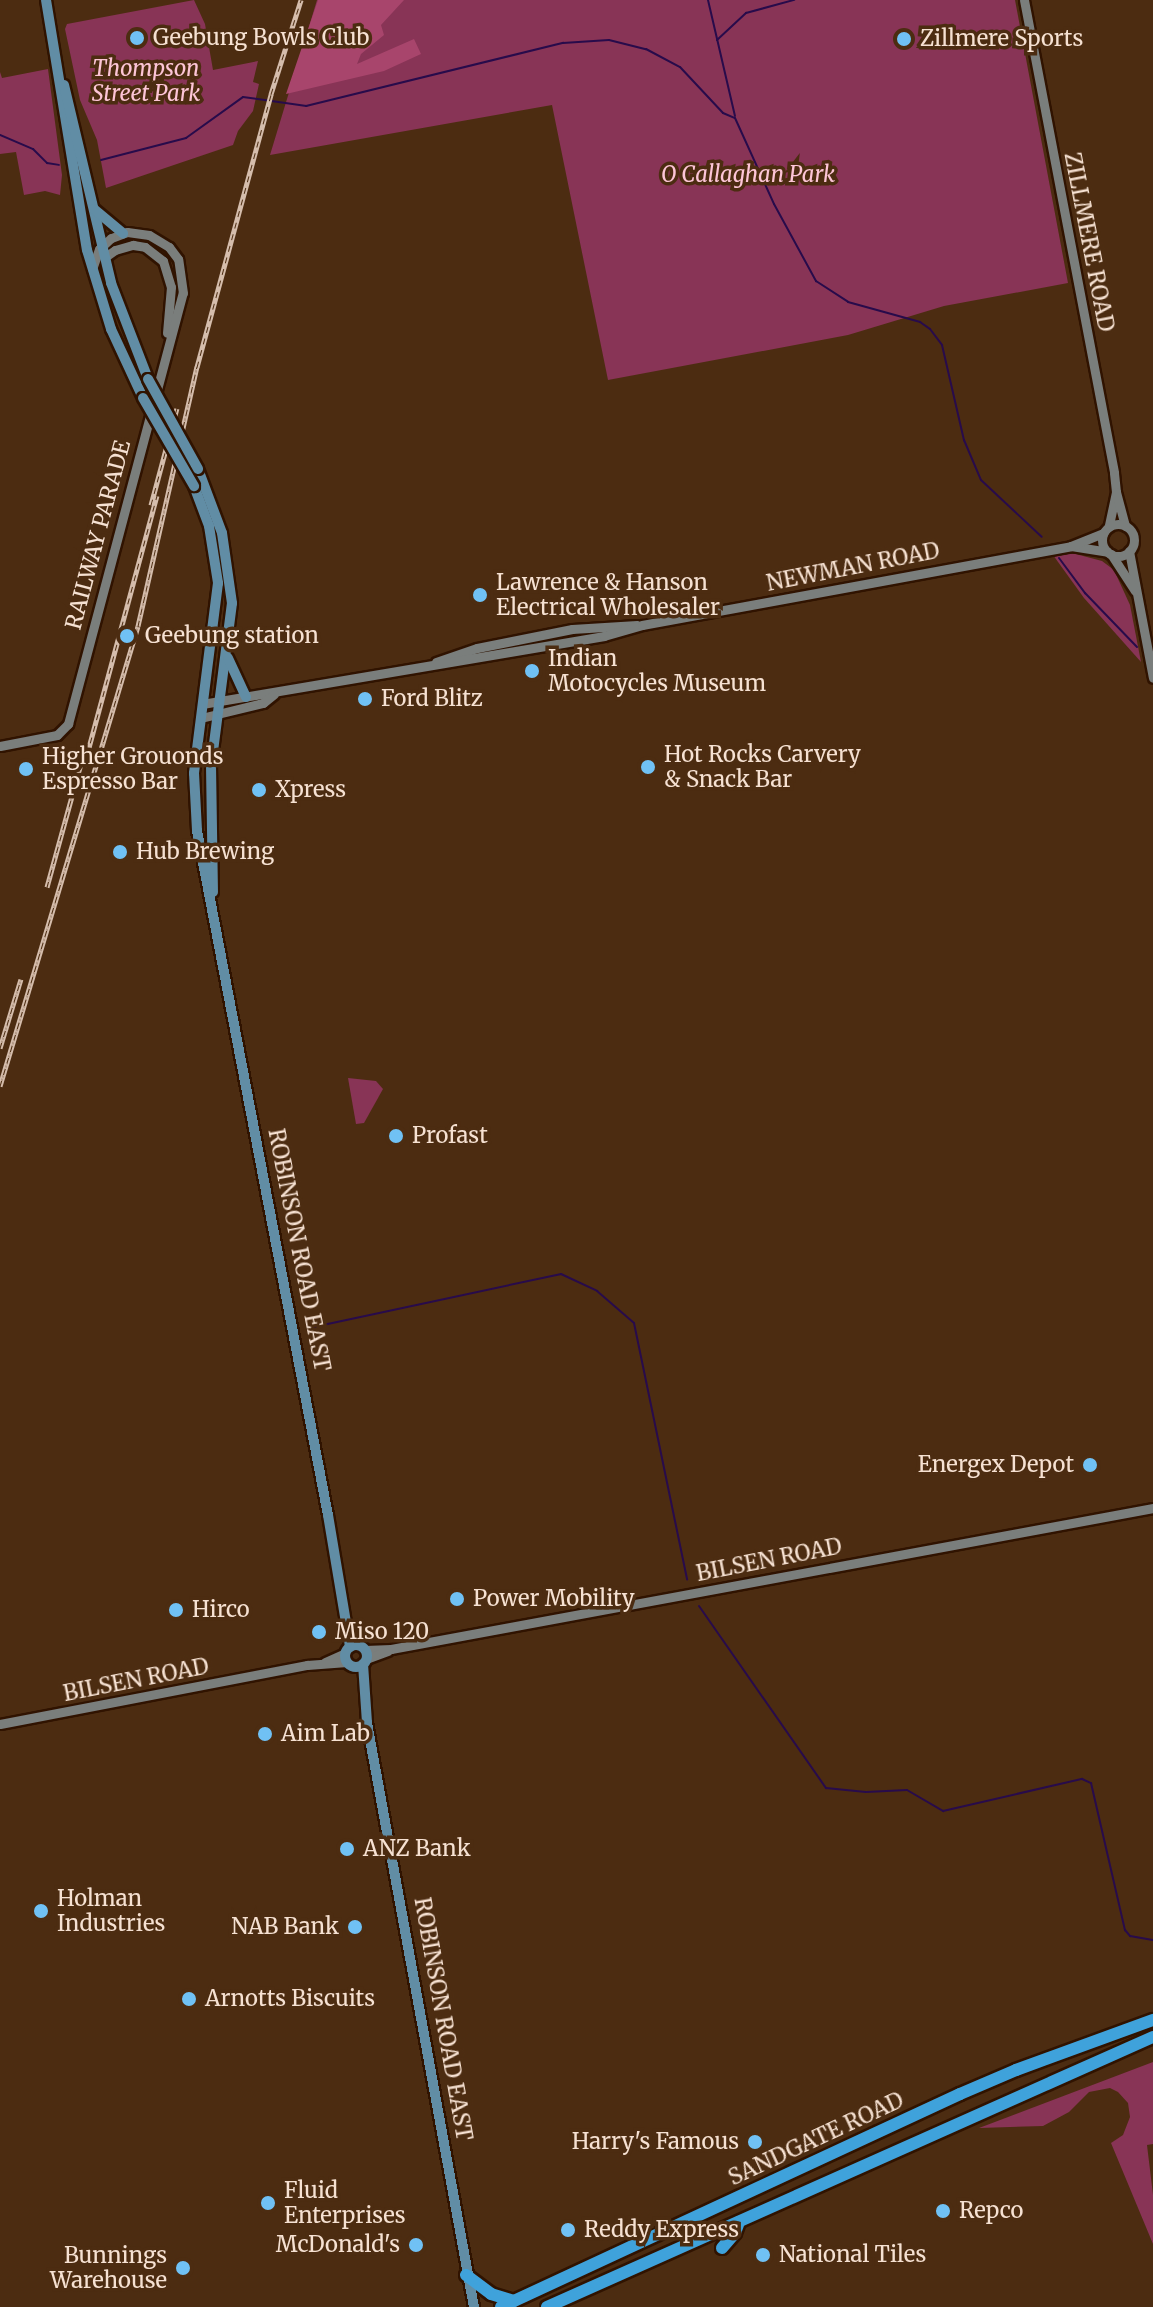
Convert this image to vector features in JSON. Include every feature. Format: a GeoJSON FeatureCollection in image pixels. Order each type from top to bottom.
{"type":"FeatureCollection","features":[{"type":"Feature","properties":{"kind":"highway","name":"SANDGATE ROAD"},"geometry":{"type":"LineString","coordinates":[[501,2307],[974,2088],[1153,2020]]}},
{"type":"Feature","properties":{"kind":"highway","name":"SANDGATE ROAD"},"geometry":{"type":"LineString","coordinates":[[547,2307],[1153,2037]]}},
{"type":"Feature","properties":{"kind":"highway"},"geometry":{"type":"LineString","coordinates":[[722,2248],[739,2222]]}},
{"type":"Feature","properties":{"kind":"highway"},"geometry":{"type":"LineString","coordinates":[[466,2275],[491,2294],[514,2301]]}},
{"type":"Feature","properties":{"kind":"main road"},"geometry":{"type":"LineString","coordinates":[[46,0],[61,80]]}},
{"type":"Feature","properties":{"kind":"main road","name":"ZILLMERE ROAD"},"geometry":{"type":"LineString","coordinates":[[1024,0],[1116,492],[1125,526]]}},
{"type":"Feature","properties":{"kind":"main road","name":"ROBINSON ROAD EAST"},"geometry":{"type":"LineString","coordinates":[[61,80],[74,117],[102,245],[122,317],[148,379],[198,469],[217,514],[229,566],[232,603],[210,787],[212,896]]}},
{"type":"Feature","properties":{"kind":"main road","name":"ROBINSON ROAD EAST"},"geometry":{"type":"LineString","coordinates":[[61,80],[68,145],[92,269],[111,329],[143,398],[194,486],[209,526],[217,570],[215,623],[202,704],[194,804],[356,1656],[474,2307]]}},
{"type":"Feature","properties":{"kind":"main road"},"geometry":{"type":"LineString","coordinates":[[92,269],[102,245],[123,233],[94,209]]}},
{"type":"Feature","properties":{"kind":"main road","name":"RAILWAY PARADE"},"geometry":{"type":"LineString","coordinates":[[0,746],[63,731],[69,720],[166,347],[183,293],[180,266],[169,247],[155,237],[123,233]]}},
{"type":"Feature","properties":{"kind":"main road","name":"RAILWAY PARADE"},"geometry":{"type":"LineString","coordinates":[[105,257],[115,250],[133,245],[150,250],[163,261],[171,287],[166,347]]}},
{"type":"Feature","properties":{"kind":"main road","name":"ZILLMERE ROAD"},"geometry":{"type":"LineString","coordinates":[[1106,530],[1116,492]]}},
{"type":"Feature","properties":{"kind":"main road"},"geometry":{"type":"LineString","coordinates":[[1135,591],[1136,579],[1129,551],[1134,537],[1125,526],[1106,530],[1102,544],[1135,591],[1148,629],[1153,678]]}},
{"type":"Feature","properties":{"kind":"main road","name":"NEWMAN ROAD"},"geometry":{"type":"LineString","coordinates":[[202,704],[430,665],[477,648],[572,629],[603,624],[642,625],[1071,546],[1106,530]]}},
{"type":"Feature","properties":{"kind":"main road","name":"NEWMAN ROAD"},"geometry":{"type":"LineString","coordinates":[[1071,546],[1110,553]]}},
{"type":"Feature","properties":{"kind":"main road"},"geometry":{"type":"LineString","coordinates":[[1110,553],[1129,551]]}},
{"type":"Feature","properties":{"kind":"main road"},"geometry":{"type":"LineString","coordinates":[[227,656],[246,697]]}},
{"type":"Feature","properties":{"kind":"main road","name":"NEWMAN ROAD"},"geometry":{"type":"LineString","coordinates":[[201,718],[263,703],[274,694]]}},
{"type":"Feature","properties":{"kind":"main road","name":"BILSEN ROAD"},"geometry":{"type":"LineString","coordinates":[[0,1724],[1153,1508]]}},
{"type":"Feature","properties":{"kind":"green space","name":"Thompson Street Park"},"geometry":{"type":"Polygon","coordinates":[[[194,0],[205,24],[213,70],[258,61],[253,82],[259,84],[253,111],[238,131],[233,145],[106,188],[97,140],[80,100],[65,29],[67,24],[194,0]]]}},
{"type":"Feature","properties":{"kind":"green space","name":"O Callaghan Park"},"geometry":{"type":"Polygon","coordinates":[[[317,0],[1015,0],[1068,283],[944,306],[848,335],[608,380],[552,105],[270,155],[317,0]]]}},
{"type":"Feature","properties":{"kind":"green space"},"geometry":{"type":"Polygon","coordinates":[[[48,69],[62,175],[60,195],[45,191],[24,195],[16,152],[0,154],[0,72],[2,78],[48,69]]]}},
{"type":"Feature","properties":{"kind":"green space"},"geometry":{"type":"Polygon","coordinates":[[[1072,553],[1102,561],[1114,570],[1130,605],[1141,662],[1084,598],[1053,555],[1072,553]]]}},
{"type":"Feature","properties":{"kind":"green space"},"geometry":{"type":"Polygon","coordinates":[[[348,1078],[376,1081],[383,1089],[364,1123],[356,1124],[348,1078]]]}},
{"type":"Feature","properties":{"kind":"green space"},"geometry":{"type":"Polygon","coordinates":[[[1153,2062],[1153,2144],[1147,2145],[1153,2195],[1153,2244],[1111,2143],[1123,2135],[1130,2117],[1128,2103],[1118,2092],[1110,2088],[1089,2092],[1069,2112],[1043,2126],[979,2128],[1153,2062]]]}},
{"type":"Feature","properties":{"kind":"shaded area"},"geometry":{"type":"Polygon","coordinates":[[[318,0],[404,0],[381,25],[384,35],[361,54],[357,64],[414,39],[421,54],[384,71],[286,94],[318,0]]]}},
{"type":"Feature","properties":{"kind":"waterway"},"geometry":{"type":"LineString","coordinates":[[708,0],[735,116]]}},
{"type":"Feature","properties":{"kind":"waterway"},"geometry":{"type":"LineString","coordinates":[[717,40],[746,13],[794,0]]}},
{"type":"Feature","properties":{"kind":"waterway"},"geometry":{"type":"LineString","coordinates":[[101,160],[186,138],[243,97],[306,106],[563,43],[609,40],[646,49],[680,67],[723,113],[735,118],[774,204],[816,281],[848,302],[920,322],[930,329],[942,345],[964,440],[981,480],[1042,537]]}},
{"type":"Feature","properties":{"kind":"waterway"},"geometry":{"type":"LineString","coordinates":[[0,135],[33,149],[47,163],[59,165]]}},
{"type":"Feature","properties":{"kind":"waterway"},"geometry":{"type":"LineString","coordinates":[[1059,558],[1085,593],[1137,647]]}},
{"type":"Feature","properties":{"kind":"waterway"},"geometry":{"type":"LineString","coordinates":[[309,1328],[561,1274],[597,1291],[634,1323],[687,1580]]}},
{"type":"Feature","properties":{"kind":"waterway"},"geometry":{"type":"LineString","coordinates":[[699,1606],[826,1788],[866,1792],[907,1790],[943,1811],[1082,1779],[1091,1783],[1125,1930],[1130,1936],[1153,1940]]}},
{"type":"Feature","properties":{"kind":"railway"},"geometry":{"type":"LineString","coordinates":[[0,1086],[138,626],[197,367],[271,94],[301,0]]}},
{"type":"Feature","properties":{"kind":"railway"},"geometry":{"type":"LineString","coordinates":[[151,505],[177,408]]}},
{"type":"Feature","properties":{"kind":"railway"},"geometry":{"type":"LineString","coordinates":[[84,766],[157,496]]}},
{"type":"Feature","properties":{"kind":"railway"},"geometry":{"type":"LineString","coordinates":[[47,887],[83,756]]}},
{"type":"Feature","properties":{"kind":"railway"},"geometry":{"type":"LineString","coordinates":[[0,1048],[21,979]]}},
{"type":"Feature","properties":{"kind":"place","name":"Geebung Bowls Club"},"geometry":{"type":"Point","coordinates":[137,38]}},
{"type":"Feature","properties":{"kind":"place","name":"Zillmere Sports"},"geometry":{"type":"Point","coordinates":[904,39]}},
{"type":"Feature","properties":{"kind":"place","name":"Lawrence & Hanson Electrical Wholesaler"},"geometry":{"type":"Point","coordinates":[480,595]}},
{"type":"Feature","properties":{"kind":"place","name":"Geebung station"},"geometry":{"type":"Point","coordinates":[127,636]}},
{"type":"Feature","properties":{"kind":"place","name":"Indian Motocycles Museum"},"geometry":{"type":"Point","coordinates":[532,671]}},
{"type":"Feature","properties":{"kind":"place","name":"Ford Blitz"},"geometry":{"type":"Point","coordinates":[365,699]}},
{"type":"Feature","properties":{"kind":"place","name":"Hot Rocks Carvery & Snack Bar"},"geometry":{"type":"Point","coordinates":[648,767]}},
{"type":"Feature","properties":{"kind":"place","name":"Higher Grouonds Espresso Bar"},"geometry":{"type":"Point","coordinates":[26,769]}},
{"type":"Feature","properties":{"kind":"place","name":"Xpress"},"geometry":{"type":"Point","coordinates":[259,790]}},
{"type":"Feature","properties":{"kind":"place","name":"Hub Brewing"},"geometry":{"type":"Point","coordinates":[120,852]}},
{"type":"Feature","properties":{"kind":"place","name":"Profast"},"geometry":{"type":"Point","coordinates":[396,1136]}},
{"type":"Feature","properties":{"kind":"place","name":"Energex Depot"},"geometry":{"type":"Point","coordinates":[1090,1465]}},
{"type":"Feature","properties":{"kind":"place","name":"Power Mobility"},"geometry":{"type":"Point","coordinates":[457,1599]}},
{"type":"Feature","properties":{"kind":"place","name":"Hirco"},"geometry":{"type":"Point","coordinates":[176,1610]}},
{"type":"Feature","properties":{"kind":"place","name":"Miso 120"},"geometry":{"type":"Point","coordinates":[319,1632]}},
{"type":"Feature","properties":{"kind":"place","name":"Aim Lab"},"geometry":{"type":"Point","coordinates":[265,1734]}},
{"type":"Feature","properties":{"kind":"place","name":"ANZ Bank"},"geometry":{"type":"Point","coordinates":[347,1849]}},
{"type":"Feature","properties":{"kind":"place","name":"Holman Industries"},"geometry":{"type":"Point","coordinates":[41,1911]}},
{"type":"Feature","properties":{"kind":"place","name":"NAB Bank"},"geometry":{"type":"Point","coordinates":[355,1927]}},
{"type":"Feature","properties":{"kind":"place","name":"Arnotts Biscuits"},"geometry":{"type":"Point","coordinates":[189,1999]}},
{"type":"Feature","properties":{"kind":"place","name":"Harry's Famous"},"geometry":{"type":"Point","coordinates":[755,2142]}},
{"type":"Feature","properties":{"kind":"place","name":"Fluid Enterprises"},"geometry":{"type":"Point","coordinates":[268,2203]}},
{"type":"Feature","properties":{"kind":"place","name":"Repco"},"geometry":{"type":"Point","coordinates":[943,2211]}},
{"type":"Feature","properties":{"kind":"place","name":"Reddy Express"},"geometry":{"type":"Point","coordinates":[568,2230]}},
{"type":"Feature","properties":{"kind":"place","name":"McDonald's"},"geometry":{"type":"Point","coordinates":[416,2245]}},
{"type":"Feature","properties":{"kind":"place","name":"National Tiles"},"geometry":{"type":"Point","coordinates":[763,2255]}},
{"type":"Feature","properties":{"kind":"place","name":"Bunnings Warehouse"},"geometry":{"type":"Point","coordinates":[183,2268]}}]}
